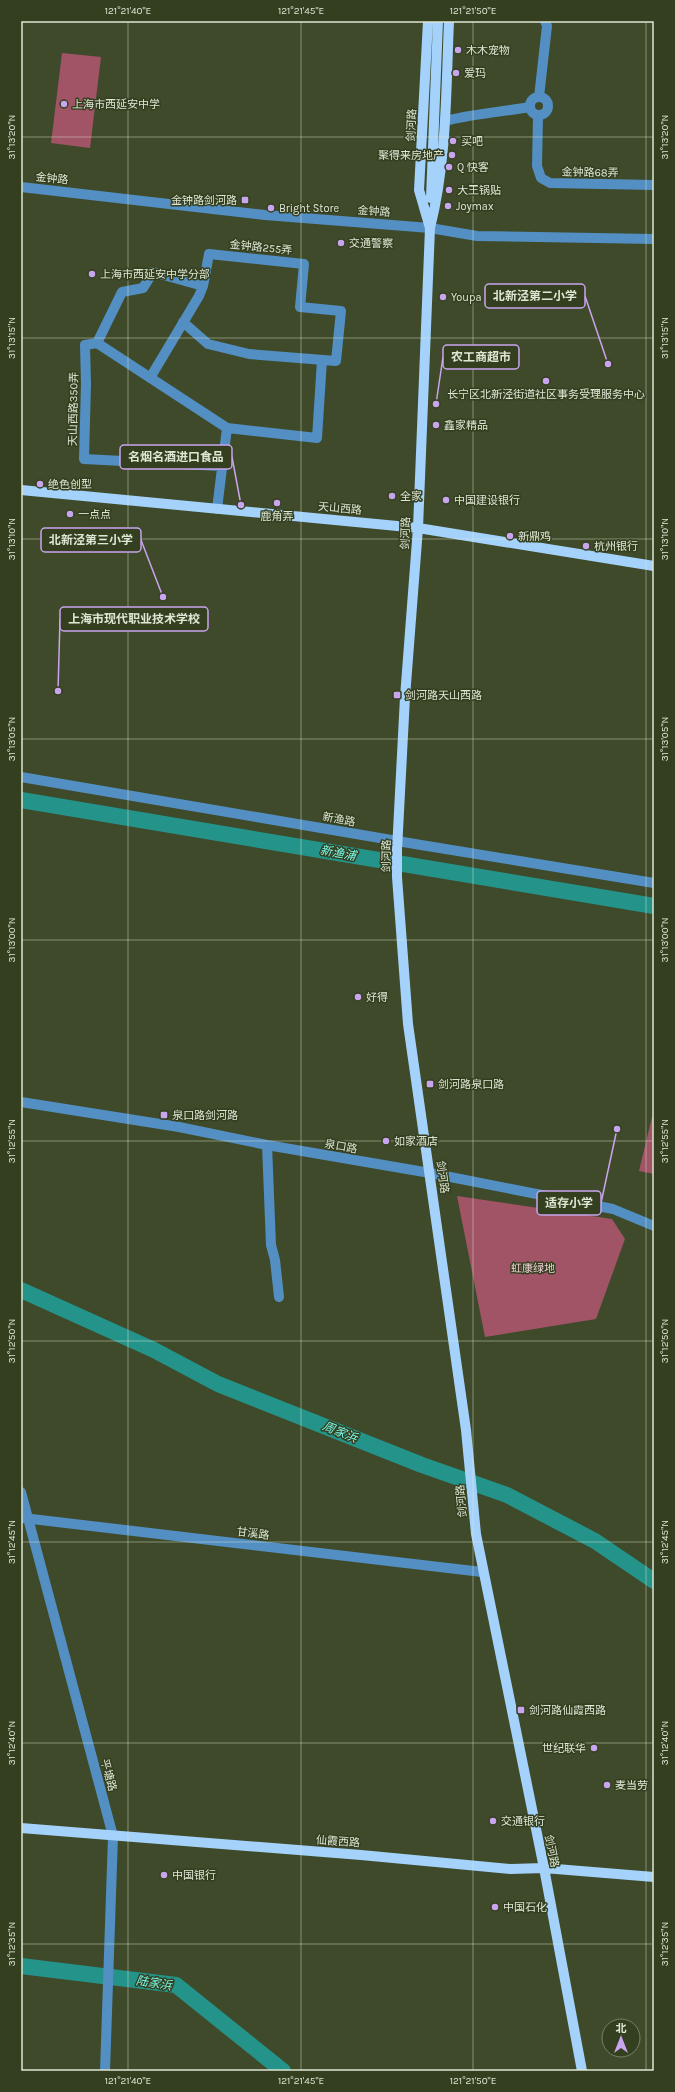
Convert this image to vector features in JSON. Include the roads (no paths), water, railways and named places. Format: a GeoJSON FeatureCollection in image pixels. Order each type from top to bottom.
{"type":"FeatureCollection","features":[{"type":"Feature","properties":{"kind":"main road","name":"剑河路"},"geometry":{"type":"LineString","coordinates":[[428,21],[419,190],[430,228]]}},
{"type":"Feature","properties":{"kind":"main road"},"geometry":{"type":"LineString","coordinates":[[430,228],[438,21]]}},
{"type":"Feature","properties":{"kind":"main road","name":"剑河路"},"geometry":{"type":"LineString","coordinates":[[449,21],[445,121],[438,198],[430,228],[418,528],[397,841],[397,877],[408,1024],[466,1430],[476,1534],[482,1572],[544,1868],[582,2071]]}},
{"type":"Feature","properties":{"kind":"main road","name":"天山西路"},"geometry":{"type":"LineString","coordinates":[[21,490],[418,528],[654,566]]}},
{"type":"Feature","properties":{"kind":"main road","name":"仙霞西路"},"geometry":{"type":"LineString","coordinates":[[21,1828],[361,1855],[511,1869],[544,1868],[654,1877]]}},
{"type":"Feature","properties":{"kind":"street"},"geometry":{"type":"LineString","coordinates":[[538,116],[532,112],[530,107],[532,100],[539,97],[548,26],[545,21]]}},
{"type":"Feature","properties":{"kind":"street","name":"金钟路68弄"},"geometry":{"type":"LineString","coordinates":[[539,97],[546,100],[548,106],[546,112],[538,116],[537,166],[541,178],[550,183],[654,185]]}},
{"type":"Feature","properties":{"kind":"street"},"geometry":{"type":"LineString","coordinates":[[445,121],[468,115],[484,115],[530,107]]}},
{"type":"Feature","properties":{"kind":"street","name":"金钟路"},"geometry":{"type":"LineString","coordinates":[[21,187],[140,199],[265,215],[430,228],[477,236],[654,240]]}},
{"type":"Feature","properties":{"kind":"street","name":"金钟路255弄"},"geometry":{"type":"LineString","coordinates":[[183,322],[203,286],[209,254],[304,264],[300,307],[341,311],[336,361],[322,360]]}},
{"type":"Feature","properties":{"kind":"street"},"geometry":{"type":"LineString","coordinates":[[150,378],[183,322],[208,344],[249,354],[322,360],[317,438],[227,428],[150,378],[97,343],[122,292],[143,288],[153,272],[203,286]]}},
{"type":"Feature","properties":{"kind":"street","name":"天山西路350弄"},"geometry":{"type":"LineString","coordinates":[[97,343],[85,345],[86,384],[84,459],[221,466]]}},
{"type":"Feature","properties":{"kind":"street"},"geometry":{"type":"LineString","coordinates":[[217,509],[221,466],[227,428]]}},
{"type":"Feature","properties":{"kind":"street","name":"新渔路"},"geometry":{"type":"LineString","coordinates":[[21,777],[654,883]]}},
{"type":"Feature","properties":{"kind":"street","name":"泉口路"},"geometry":{"type":"LineString","coordinates":[[21,1102],[179,1127],[267,1145],[430,1173],[613,1209],[654,1226]]}},
{"type":"Feature","properties":{"kind":"street"},"geometry":{"type":"LineString","coordinates":[[267,1145],[272,1245],[276,1260],[279,1297]]}},
{"type":"Feature","properties":{"kind":"street","name":"平塘路"},"geometry":{"type":"LineString","coordinates":[[21,1492],[25,1518],[113,1836],[105,2071]]}},
{"type":"Feature","properties":{"kind":"street","name":"甘溪路"},"geometry":{"type":"LineString","coordinates":[[25,1518],[482,1572]]}},
{"type":"Feature","properties":{"kind":"waterway","name":"新渔浦"},"geometry":{"type":"LineString","coordinates":[[21,800],[654,906]]}},
{"type":"Feature","properties":{"kind":"waterway","name":"周家浜"},"geometry":{"type":"LineString","coordinates":[[21,1290],[154,1350],[218,1384],[422,1465],[507,1495],[595,1541],[654,1581]]}},
{"type":"Feature","properties":{"kind":"waterway","name":"陆家浜"},"geometry":{"type":"LineString","coordinates":[[21,1966],[176,1985],[283,2071]]}},
{"type":"Feature","properties":{"kind":"place","name":"木木宠物"},"geometry":{"type":"Point","coordinates":[458,50]}},
{"type":"Feature","properties":{"kind":"place","name":"爱玛"},"geometry":{"type":"Point","coordinates":[456,73]}},
{"type":"Feature","properties":{"kind":"place","name":"上海市西延安中学"},"geometry":{"type":"Point","coordinates":[64,104]}},
{"type":"Feature","properties":{"kind":"place","name":"买吧"},"geometry":{"type":"Point","coordinates":[453,141]}},
{"type":"Feature","properties":{"kind":"place","name":"聚得来房地产"},"geometry":{"type":"Point","coordinates":[452,155]}},
{"type":"Feature","properties":{"kind":"place","name":"Q 快客"},"geometry":{"type":"Point","coordinates":[449,167]}},
{"type":"Feature","properties":{"kind":"place","name":"大王锅贴"},"geometry":{"type":"Point","coordinates":[449,190]}},
{"type":"Feature","properties":{"kind":"place","name":"金钟路剑河路"},"geometry":{"type":"Point","coordinates":[245,200]}},
{"type":"Feature","properties":{"kind":"place","name":"Joymax"},"geometry":{"type":"Point","coordinates":[448,206]}},
{"type":"Feature","properties":{"kind":"place","name":"Bright Store"},"geometry":{"type":"Point","coordinates":[271,208]}},
{"type":"Feature","properties":{"kind":"place","name":"交通警察"},"geometry":{"type":"Point","coordinates":[341,243]}},
{"type":"Feature","properties":{"kind":"place","name":"上海市西延安中学分部"},"geometry":{"type":"Point","coordinates":[92,274]}},
{"type":"Feature","properties":{"kind":"place","name":"Youpa"},"geometry":{"type":"Point","coordinates":[443,297]}},
{"type":"Feature","properties":{"kind":"place","name":"北新泾第二小学"},"geometry":{"type":"Point","coordinates":[608,364]}},
{"type":"Feature","properties":{"kind":"place","name":"长宁区北新泾街道社区事务受理服务中心"},"geometry":{"type":"Point","coordinates":[546,381]}},
{"type":"Feature","properties":{"kind":"place","name":"农工商超市"},"geometry":{"type":"Point","coordinates":[436,404]}},
{"type":"Feature","properties":{"kind":"place","name":"鑫家精品"},"geometry":{"type":"Point","coordinates":[436,425]}},
{"type":"Feature","properties":{"kind":"place","name":"绝色创型"},"geometry":{"type":"Point","coordinates":[40,484]}},
{"type":"Feature","properties":{"kind":"place","name":"全家"},"geometry":{"type":"Point","coordinates":[392,496]}},
{"type":"Feature","properties":{"kind":"place","name":"中国建设银行"},"geometry":{"type":"Point","coordinates":[446,500]}},
{"type":"Feature","properties":{"kind":"place","name":"鹿角弄"},"geometry":{"type":"Point","coordinates":[277,503]}},
{"type":"Feature","properties":{"kind":"place","name":"名烟名酒进口食品"},"geometry":{"type":"Point","coordinates":[241,505]}},
{"type":"Feature","properties":{"kind":"place","name":"一点点"},"geometry":{"type":"Point","coordinates":[70,514]}},
{"type":"Feature","properties":{"kind":"place","name":"新鼎鸡"},"geometry":{"type":"Point","coordinates":[510,536]}},
{"type":"Feature","properties":{"kind":"place","name":"杭州银行"},"geometry":{"type":"Point","coordinates":[586,546]}},
{"type":"Feature","properties":{"kind":"place","name":"北新泾第三小学"},"geometry":{"type":"Point","coordinates":[163,597]}},
{"type":"Feature","properties":{"kind":"place","name":"上海市现代职业技术学校"},"geometry":{"type":"Point","coordinates":[58,691]}},
{"type":"Feature","properties":{"kind":"place","name":"剑河路天山西路"},"geometry":{"type":"Point","coordinates":[397,695]}},
{"type":"Feature","properties":{"kind":"place","name":"好得"},"geometry":{"type":"Point","coordinates":[358,997]}},
{"type":"Feature","properties":{"kind":"place","name":"剑河路泉口路"},"geometry":{"type":"Point","coordinates":[430,1084]}},
{"type":"Feature","properties":{"kind":"place","name":"泉口路剑河路"},"geometry":{"type":"Point","coordinates":[164,1115]}},
{"type":"Feature","properties":{"kind":"place","name":"适存小学"},"geometry":{"type":"Point","coordinates":[617,1129]}},
{"type":"Feature","properties":{"kind":"place","name":"如家酒店"},"geometry":{"type":"Point","coordinates":[386,1141]}},
{"type":"Feature","properties":{"kind":"place","name":"剑河路仙霞西路"},"geometry":{"type":"Point","coordinates":[521,1710]}},
{"type":"Feature","properties":{"kind":"place","name":"世纪联华"},"geometry":{"type":"Point","coordinates":[594,1748]}},
{"type":"Feature","properties":{"kind":"place","name":"麦当劳"},"geometry":{"type":"Point","coordinates":[607,1785]}},
{"type":"Feature","properties":{"kind":"place","name":"交通银行"},"geometry":{"type":"Point","coordinates":[493,1821]}},
{"type":"Feature","properties":{"kind":"place","name":"中国银行"},"geometry":{"type":"Point","coordinates":[164,1875]}},
{"type":"Feature","properties":{"kind":"place","name":"中国石化"},"geometry":{"type":"Point","coordinates":[495,1907]}},
{"type":"Feature","properties":{"kind":"park label","name":"虹康绿地"},"geometry":{"type":"Point","coordinates":[533,1268]}}]}
